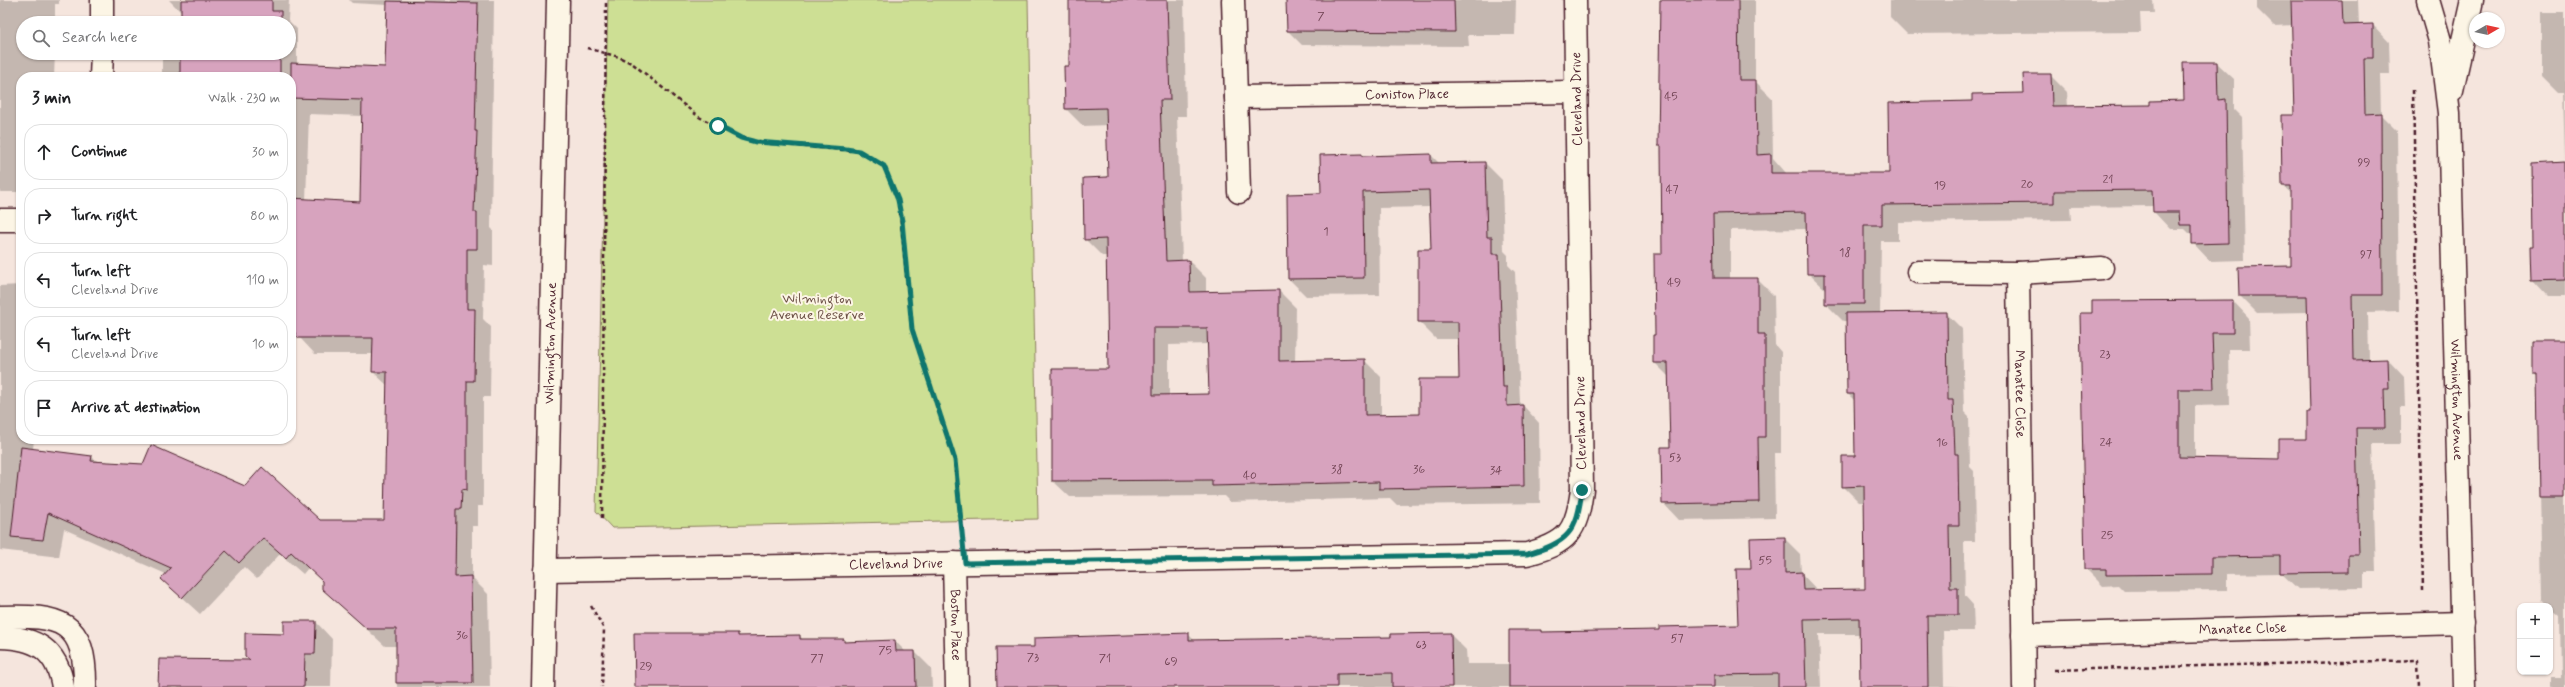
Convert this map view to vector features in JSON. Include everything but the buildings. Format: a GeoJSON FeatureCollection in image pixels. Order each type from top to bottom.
{"type":"FeatureCollection","features":[{"type":"Feature","properties":{"kind":"street"},"geometry":{"type":"LineString","coordinates":[[102,0],[102,16]]}},
{"type":"Feature","properties":{"kind":"street","name":"Wilmington Avenue"},"geometry":{"type":"LineString","coordinates":[[543,687],[558,0]]}},
{"type":"Feature","properties":{"kind":"street"},"geometry":{"type":"LineString","coordinates":[[1233,0],[1239,192]]}},
{"type":"Feature","properties":{"kind":"street","name":"Cleveland Drive"},"geometry":{"type":"LineString","coordinates":[[545,570],[1527,554],[1548,548],[1561,541],[1576,523],[1582,490],[1575,0]]}},
{"type":"Feature","properties":{"kind":"street","name":"Wilmington Avenue"},"geometry":{"type":"LineString","coordinates":[[2428,0],[2440,41],[2449,113],[2464,687]]}},
{"type":"Feature","properties":{"kind":"street","name":"Wilmington Avenue"},"geometry":{"type":"LineString","coordinates":[[2449,113],[2454,76],[2472,0]]}},
{"type":"Feature","properties":{"kind":"street"},"geometry":{"type":"LineString","coordinates":[[101,72],[102,60]]}},
{"type":"Feature","properties":{"kind":"street","name":"Coniston Place"},"geometry":{"type":"LineString","coordinates":[[1236,98],[1577,92]]}},
{"type":"Feature","properties":{"kind":"street"},"geometry":{"type":"LineString","coordinates":[[0,220],[16,220]]}},
{"type":"Feature","properties":{"kind":"street"},"geometry":{"type":"LineString","coordinates":[[1918,272],[2018,273],[2102,268]]}},
{"type":"Feature","properties":{"kind":"street","name":"Manatee Close"},"geometry":{"type":"LineString","coordinates":[[2018,273],[2024,679]]}},
{"type":"Feature","properties":{"kind":"street","name":"Boston Place"},"geometry":{"type":"LineString","coordinates":[[957,687],[959,563]]}},
{"type":"Feature","properties":{"kind":"street"},"geometry":{"type":"LineString","coordinates":[[0,616],[33,615],[53,619],[69,628],[79,641],[84,657],[85,687]]}},
{"type":"Feature","properties":{"kind":"street","name":"Manatee Close"},"geometry":{"type":"LineString","coordinates":[[2023,635],[2463,622]]}},
{"type":"Feature","properties":{"kind":"street"},"geometry":{"type":"LineString","coordinates":[[0,637],[29,641],[47,650],[55,662],[63,687]]}},
{"type":"Feature","properties":{"kind":"path"},"geometry":{"type":"LineString","coordinates":[[602,518],[606,0]]}},
{"type":"Feature","properties":{"kind":"path"},"geometry":{"type":"LineString","coordinates":[[558,41],[606,53],[633,64],[686,108],[741,138],[756,142],[859,151],[884,166],[898,200],[902,221],[912,329],[955,460],[959,563]]}},
{"type":"Feature","properties":{"kind":"path"},"geometry":{"type":"LineString","coordinates":[[2413,85],[2423,591]]}},
{"type":"Feature","properties":{"kind":"path"},"geometry":{"type":"LineString","coordinates":[[591,606],[604,629],[602,687]]}},
{"type":"Feature","properties":{"kind":"path"},"geometry":{"type":"LineString","coordinates":[[2024,679],[2418,660],[2420,687]]}},
{"type":"Feature","properties":{"kind":"green space","name":"Wilmington Avenue Reserve"},"geometry":{"type":"Polygon","coordinates":[[[608,0],[1028,0],[1038,519],[612,528],[596,511],[608,0]]]}},
{"type":"Feature","properties":{"kind":"route"},"geometry":{"type":"LineString","coordinates":[[718,126],[741,138],[756,142],[859,151],[875,159],[884,166],[898,200],[902,221],[908,275],[909,310],[912,329],[955,460],[965,563],[1527,554],[1548,548],[1561,541],[1571,532],[1576,523],[1580,510],[1582,490]]}}]}
